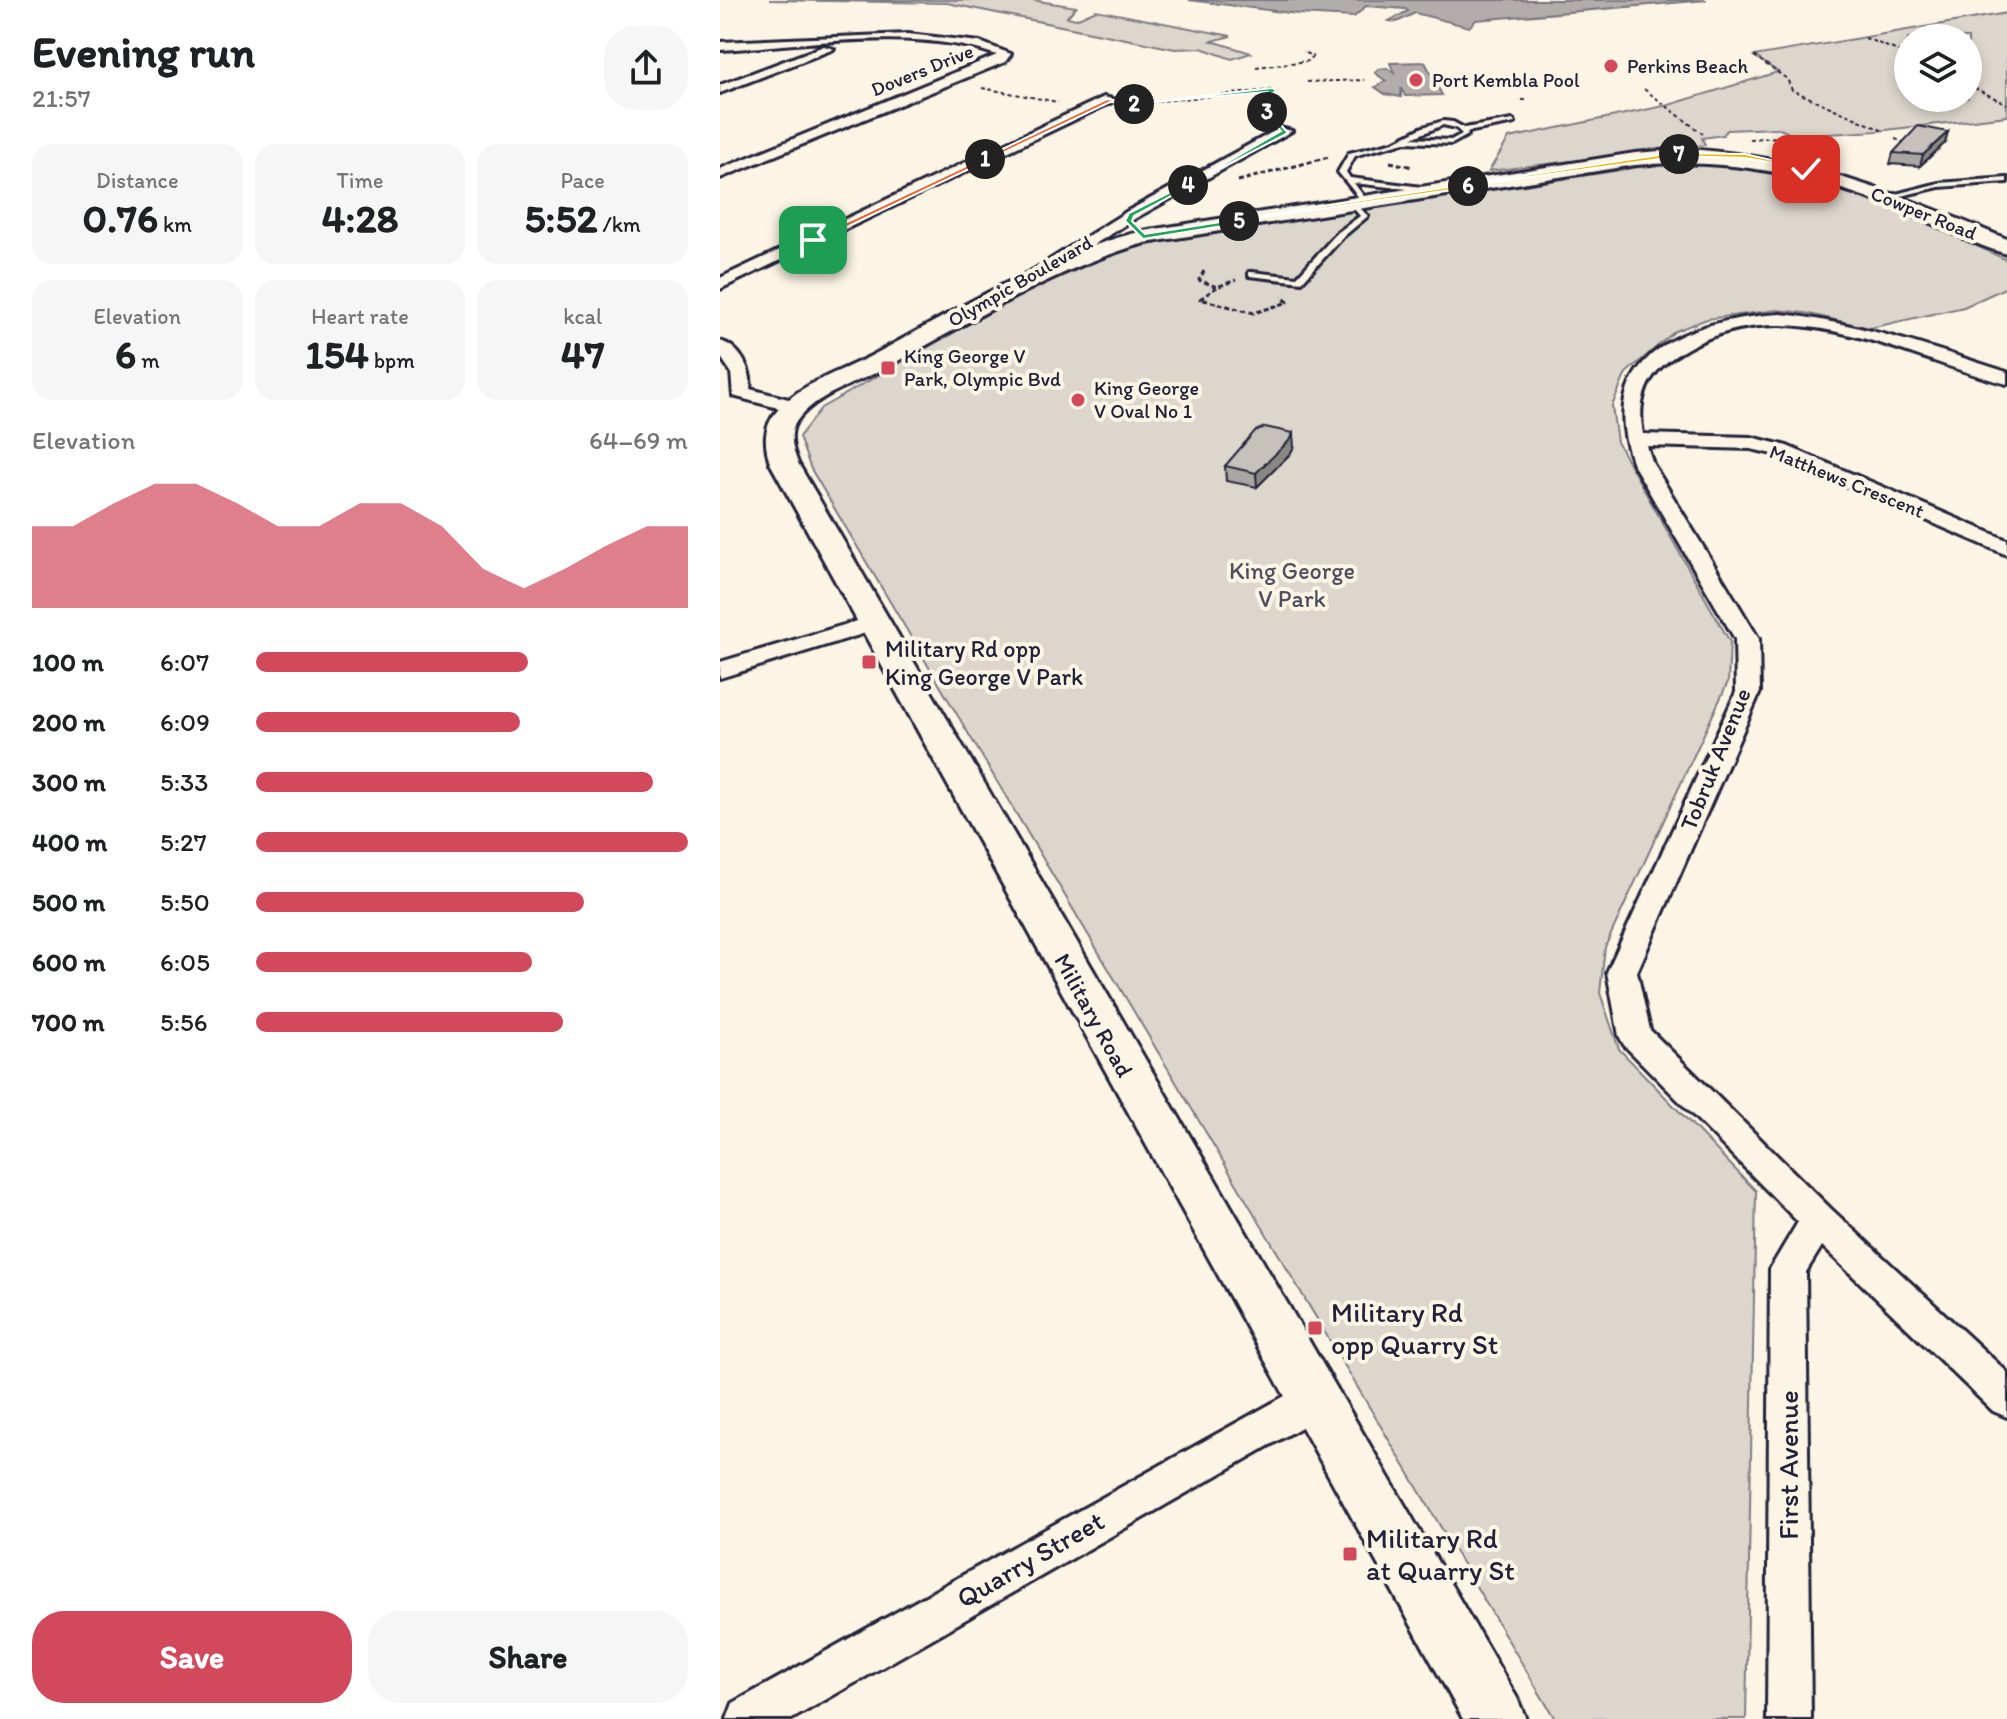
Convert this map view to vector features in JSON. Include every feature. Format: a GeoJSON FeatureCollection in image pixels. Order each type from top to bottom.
{"type":"FeatureCollection","features":[{"type":"Feature","properties":{"kind":"main road","name":"Cowper Road"},"geometry":{"type":"LineString","coordinates":[[1040,271],[1088,251],[1143,237],[1358,209],[1436,191],[1635,159],[1703,154],[1786,164],[1888,197],[2007,247]]}},
{"type":"Feature","properties":{"kind":"main road","name":"Olympic Boulevard"},"geometry":{"type":"LineString","coordinates":[[797,407],[1040,271]]}},
{"type":"Feature","properties":{"kind":"main road","name":"Military Road"},"geometry":{"type":"LineString","coordinates":[[797,407],[780,428],[780,450],[874,623],[1312,1400],[1496,1719]]}},
{"type":"Feature","properties":{"kind":"street","name":"Dovers Drive"},"geometry":{"type":"LineString","coordinates":[[720,46],[838,41],[965,41],[1005,54],[948,81],[720,174]]}},
{"type":"Feature","properties":{"kind":"street"},"geometry":{"type":"LineString","coordinates":[[720,89],[823,51],[838,41]]}},
{"type":"Feature","properties":{"kind":"street"},"geometry":{"type":"LineString","coordinates":[[720,284],[1109,100]]}},
{"type":"Feature","properties":{"kind":"street","name":"Olympic Boulevard"},"geometry":{"type":"LineString","coordinates":[[1040,271],[1131,215],[1285,131]]}},
{"type":"Feature","properties":{"kind":"street"},"geometry":{"type":"LineString","coordinates":[[1131,215],[1128,221],[1143,237]]}},
{"type":"Feature","properties":{"kind":"street","name":"Tobruk Avenue"},"geometry":{"type":"LineString","coordinates":[[2007,378],[1835,326],[1779,317],[1727,322],[1678,340],[1642,372],[1629,407],[1633,440],[1643,464],[1747,639],[1748,692],[1622,972],[1635,1036],[1819,1220],[2007,1398]]}},
{"type":"Feature","properties":{"kind":"street"},"geometry":{"type":"LineString","coordinates":[[720,346],[740,366],[744,378],[740,392]]}},
{"type":"Feature","properties":{"kind":"street"},"geometry":{"type":"LineString","coordinates":[[720,396],[740,392],[797,407]]}},
{"type":"Feature","properties":{"kind":"street","name":"Matthews Crescent"},"geometry":{"type":"LineString","coordinates":[[1633,440],[1751,443],[1780,450],[2007,548]]}},
{"type":"Feature","properties":{"kind":"street"},"geometry":{"type":"LineString","coordinates":[[720,670],[874,623]]}},
{"type":"Feature","properties":{"kind":"street","name":"First Avenue"},"geometry":{"type":"LineString","coordinates":[[1789,1719],[1788,1269],[1819,1220]]}},
{"type":"Feature","properties":{"kind":"street","name":"Quarry Street"},"geometry":{"type":"LineString","coordinates":[[749,1719],[1312,1400]]}},
{"type":"Feature","properties":{"kind":"lane"},"geometry":{"type":"LineString","coordinates":[[1248,277],[1299,280],[1358,209],[1342,172],[1352,155],[1404,140],[1429,125],[1452,125],[1464,130],[1513,122]]}},
{"type":"Feature","properties":{"kind":"lane"},"geometry":{"type":"LineString","coordinates":[[1404,140],[1452,142],[1465,137],[1464,130]]}},
{"type":"Feature","properties":{"kind":"lane"},"geometry":{"type":"LineString","coordinates":[[1347,180],[1436,191]]}},
{"type":"Feature","properties":{"kind":"lane"},"geometry":{"type":"LineString","coordinates":[[1888,197],[1898,192],[1939,185],[2007,180]]}},
{"type":"Feature","properties":{"kind":"path"},"geometry":{"type":"LineString","coordinates":[[1865,38],[1894,49]]}},
{"type":"Feature","properties":{"kind":"path"},"geometry":{"type":"LineString","coordinates":[[1256,67],[1308,61],[1313,56],[1303,52]]}},
{"type":"Feature","properties":{"kind":"path"},"geometry":{"type":"LineString","coordinates":[[1754,56],[1787,79],[1792,90],[1884,131]]}},
{"type":"Feature","properties":{"kind":"path"},"geometry":{"type":"LineString","coordinates":[[1307,82],[1364,80]]}},
{"type":"Feature","properties":{"kind":"path"},"geometry":{"type":"LineString","coordinates":[[948,81],[1043,98]]}},
{"type":"Feature","properties":{"kind":"path"},"geometry":{"type":"LineString","coordinates":[[1644,89],[1704,135]]}},
{"type":"Feature","properties":{"kind":"path"},"geometry":{"type":"LineString","coordinates":[[1109,100],[1130,104],[1273,90],[1263,97],[1263,109],[1285,131]]}},
{"type":"Feature","properties":{"kind":"path"},"geometry":{"type":"LineString","coordinates":[[1982,92],[2007,104]]}},
{"type":"Feature","properties":{"kind":"path"},"geometry":{"type":"LineString","coordinates":[[1749,140],[1795,136]]}},
{"type":"Feature","properties":{"kind":"path"},"geometry":{"type":"LineString","coordinates":[[1895,139],[1909,148]]}},
{"type":"Feature","properties":{"kind":"path"},"geometry":{"type":"LineString","coordinates":[[1415,159],[1413,167],[1417,171]]}},
{"type":"Feature","properties":{"kind":"path"},"geometry":{"type":"LineString","coordinates":[[1204,271],[1199,280],[1217,287]]}},
{"type":"Feature","properties":{"kind":"path"},"geometry":{"type":"LineString","coordinates":[[1248,277],[1217,287],[1200,299],[1254,316],[1288,302],[1288,299],[1274,295]]}},
{"type":"Feature","properties":{"kind":"green space"},"geometry":{"type":"Polygon","coordinates":[[[769,0],[1032,0],[1076,7],[1067,17],[1076,19],[1096,10],[1231,36],[1212,41],[1251,53],[1232,59],[1201,48],[1175,49],[947,3],[769,0]]]}},
{"type":"Feature","properties":{"kind":"green space"},"geometry":{"type":"Polygon","coordinates":[[[2007,13],[2007,116],[1877,131],[1795,136],[1778,128],[1727,130],[1723,135],[1702,138],[1705,145],[1489,171],[1509,138],[1669,105],[1778,72],[1754,56],[1894,32],[1894,112],[1982,112],[1982,24],[1942,24],[2007,13]]]}},
{"type":"Feature","properties":{"kind":"green space","name":"King George V Park"},"geometry":{"type":"Polygon","coordinates":[[[1692,163],[1745,165],[1785,172],[1883,204],[2007,260],[2007,287],[1964,307],[1870,328],[1777,310],[1707,319],[1675,331],[1626,373],[1612,406],[1617,442],[1730,642],[1728,682],[1605,947],[1600,993],[1619,1049],[1756,1191],[1746,1719],[1555,1719],[811,469],[799,437],[821,408],[1060,272],[1112,253],[1166,241],[1646,166],[1692,163]]]}},
{"type":"Feature","properties":{"kind":"shaded area"},"geometry":{"type":"Polygon","coordinates":[[[1189,0],[1707,0],[1476,20],[1469,27],[1415,13],[1397,22],[1389,21],[1408,11],[1405,9],[1366,6],[1354,17],[1298,14],[1189,0]]]}},
{"type":"Feature","properties":{"kind":"shaded area","name":"Port Kembla Pool"},"geometry":{"type":"Polygon","coordinates":[[[1425,62],[1442,95],[1405,96],[1401,88],[1401,97],[1385,94],[1375,87],[1386,81],[1375,73],[1378,69],[1387,68],[1394,73],[1390,63],[1425,62]]]}},
{"type":"Feature","properties":{"kind":"building"},"geometry":{"type":"Polygon","coordinates":[[[1918,126],[1948,132],[1923,155],[1893,153],[1918,126]]]}},
{"type":"Feature","properties":{"kind":"building"},"geometry":{"type":"Polygon","coordinates":[[[1265,427],[1293,433],[1291,439],[1256,473],[1225,466],[1255,431],[1265,427]]]}},
{"type":"Feature","properties":{"kind":"place","name":"Perkins Beach"},"geometry":{"type":"Point","coordinates":[1611,66]}},
{"type":"Feature","properties":{"kind":"place","name":"Port Kembla Pool"},"geometry":{"type":"Point","coordinates":[1416,80]}},
{"type":"Feature","properties":{"kind":"place","name":"King George V Park, Olympic Bvd"},"geometry":{"type":"Point","coordinates":[888,368]}},
{"type":"Feature","properties":{"kind":"place","name":"King George V Oval No 1"},"geometry":{"type":"Point","coordinates":[1078,400]}},
{"type":"Feature","properties":{"kind":"place","name":"Military Rd opp King George V Park"},"geometry":{"type":"Point","coordinates":[869,662]}},
{"type":"Feature","properties":{"kind":"place","name":"Military Rd opp Quarry St"},"geometry":{"type":"Point","coordinates":[1315,1328]}},
{"type":"Feature","properties":{"kind":"place","name":"Military Rd at Quarry St"},"geometry":{"type":"Point","coordinates":[1350,1554]}},
{"type":"Feature","properties":{"kind":"route"},"geometry":{"type":"LineString","coordinates":[[813,240],[1109,100],[1130,104],[1273,90],[1263,97],[1263,109],[1285,131],[1131,215],[1128,221],[1143,237],[1656,156],[1745,156],[1806,169]]}}]}
